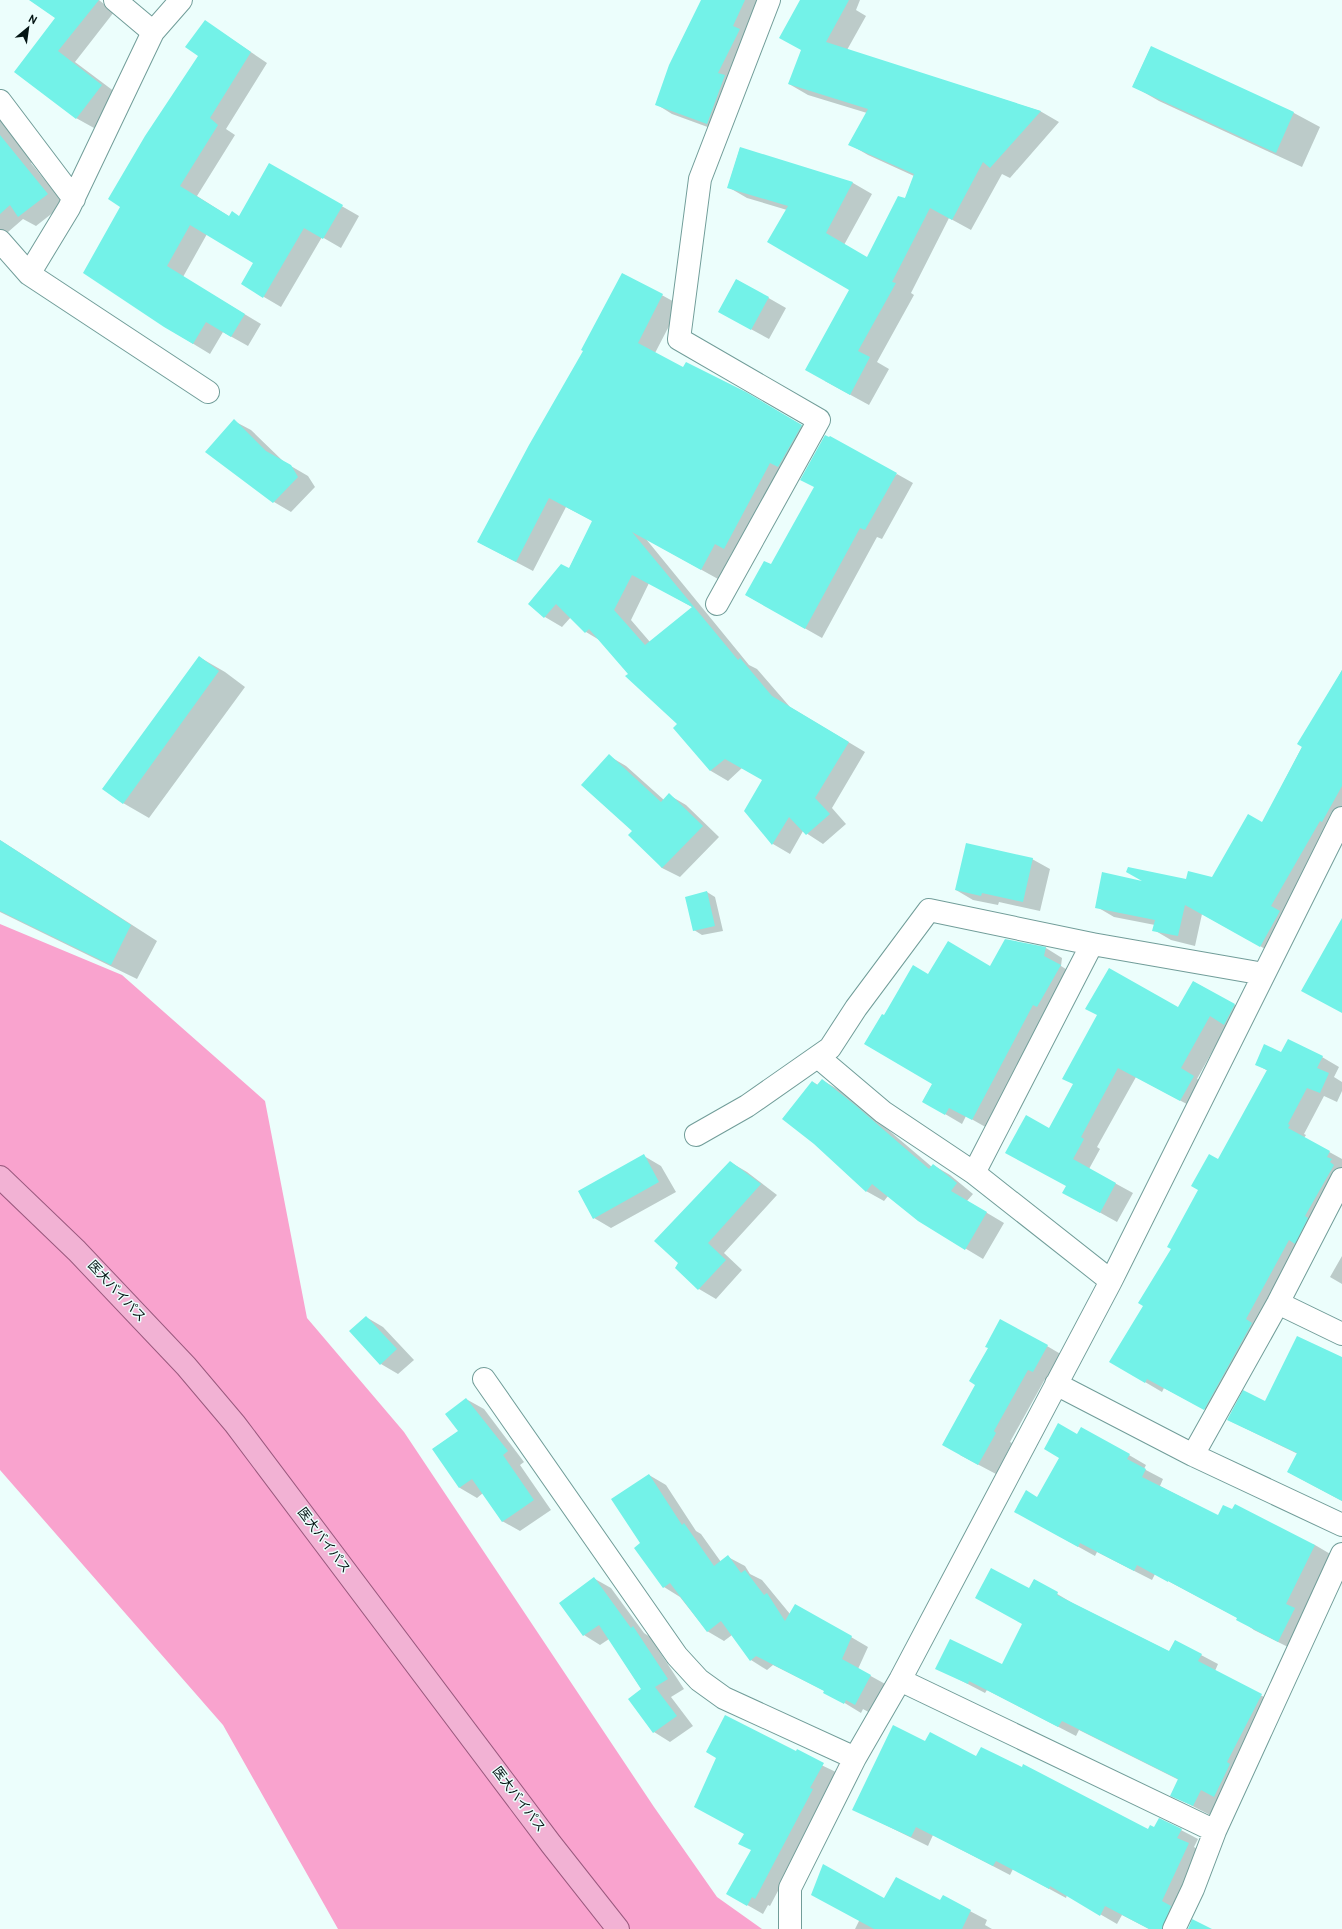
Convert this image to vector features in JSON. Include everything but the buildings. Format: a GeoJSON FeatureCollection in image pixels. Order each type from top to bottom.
{"type":"FeatureCollection","features":[{"type":"Feature","properties":{"kind":"main road","name":"医大バイパス"},"geometry":{"type":"LineString","coordinates":[[0,1177],[78,1251],[186,1366],[235,1424],[546,1837],[618,1929]]}},
{"type":"Feature","properties":{"kind":"street"},"geometry":{"type":"LineString","coordinates":[[115,0],[153,32]]}},
{"type":"Feature","properties":{"kind":"street"},"geometry":{"type":"LineString","coordinates":[[29,274],[74,198],[153,32],[181,0]]}},
{"type":"Feature","properties":{"kind":"street"},"geometry":{"type":"LineString","coordinates":[[717,604],[819,420],[679,339],[700,179],[769,0]]}},
{"type":"Feature","properties":{"kind":"street"},"geometry":{"type":"LineString","coordinates":[[0,101],[74,198]]}},
{"type":"Feature","properties":{"kind":"street"},"geometry":{"type":"LineString","coordinates":[[0,241],[29,274],[208,392]]}},
{"type":"Feature","properties":{"kind":"street"},"geometry":{"type":"LineString","coordinates":[[790,1929],[790,1888],[854,1758],[900,1680],[1111,1281],[1342,818]]}},
{"type":"Feature","properties":{"kind":"street"},"geometry":{"type":"LineString","coordinates":[[696,1135],[747,1106],[830,1048],[856,1008],[929,910],[1092,944],[1264,974]]}},
{"type":"Feature","properties":{"kind":"street"},"geometry":{"type":"LineString","coordinates":[[974,1173],[1092,944]]}},
{"type":"Feature","properties":{"kind":"street"},"geometry":{"type":"LineString","coordinates":[[818,1057],[883,1112],[974,1173],[1111,1281]]}},
{"type":"Feature","properties":{"kind":"street"},"geometry":{"type":"LineString","coordinates":[[1193,1455],[1278,1303],[1342,1179]]}},
{"type":"Feature","properties":{"kind":"street"},"geometry":{"type":"LineString","coordinates":[[1278,1303],[1342,1334]]}},
{"type":"Feature","properties":{"kind":"street"},"geometry":{"type":"LineString","coordinates":[[484,1379],[677,1656],[699,1680],[724,1698],[854,1758]]}},
{"type":"Feature","properties":{"kind":"street"},"geometry":{"type":"LineString","coordinates":[[1056,1384],[1193,1455],[1342,1525]]}},
{"type":"Feature","properties":{"kind":"street"},"geometry":{"type":"LineString","coordinates":[[1174,1929],[1193,1889],[1215,1831],[1342,1554]]}},
{"type":"Feature","properties":{"kind":"street"},"geometry":{"type":"LineString","coordinates":[[900,1680],[1215,1831]]}},
{"type":"Feature","properties":{"kind":"shaded area"},"geometry":{"type":"Polygon","coordinates":[[[0,924],[122,975],[265,1101],[307,1318],[404,1432],[654,1807],[717,1897],[762,1929],[338,1929],[223,1725],[0,1470],[0,924]]]}}]}
